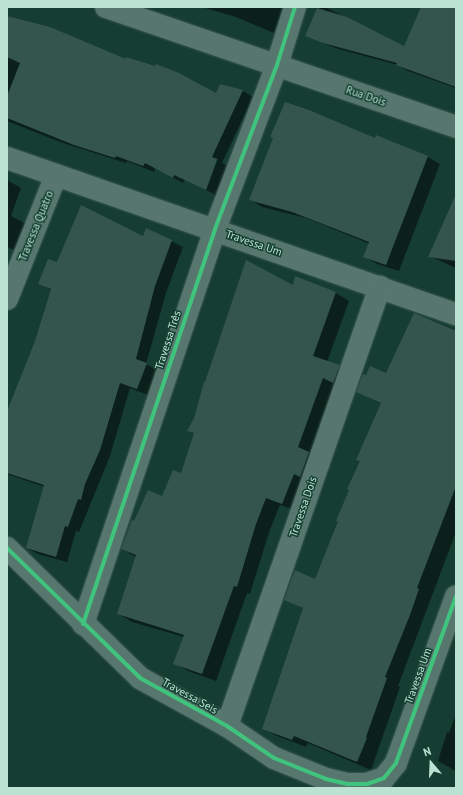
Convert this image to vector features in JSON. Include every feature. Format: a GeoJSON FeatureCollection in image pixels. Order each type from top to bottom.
{"type":"FeatureCollection","features":[{"type":"Feature","properties":{"kind":"street","name":"Rua Dois"},"geometry":{"type":"LineString","coordinates":[[106,7],[456,127]]}},
{"type":"Feature","properties":{"kind":"street"},"geometry":{"type":"LineString","coordinates":[[277,65],[295,7]]}},
{"type":"Feature","properties":{"kind":"street","name":"Travessa Três"},"geometry":{"type":"LineString","coordinates":[[83,624],[215,230],[277,65]]}},
{"type":"Feature","properties":{"kind":"street","name":"Travessa Um"},"geometry":{"type":"LineString","coordinates":[[7,158],[456,314]]}},
{"type":"Feature","properties":{"kind":"street","name":"Travessa Quatro"},"geometry":{"type":"LineString","coordinates":[[7,299],[56,175]]}},
{"type":"Feature","properties":{"kind":"street","name":"Travessa Dois"},"geometry":{"type":"LineString","coordinates":[[227,726],[380,287]]}},
{"type":"Feature","properties":{"kind":"street","name":"Travessa Seis"},"geometry":{"type":"LineString","coordinates":[[7,548],[83,624],[140,678],[227,726],[274,758],[326,779],[347,784],[367,784],[384,778],[396,763]]}},
{"type":"Feature","properties":{"kind":"street","name":"Travessa Um"},"geometry":{"type":"LineString","coordinates":[[396,763],[456,596]]}},
{"type":"Feature","properties":{"kind":"building"},"geometry":{"type":"Polygon","coordinates":[[[421,7],[456,7],[456,87],[396,65],[397,63],[323,43],[305,36],[317,8],[347,17],[404,46],[421,7]]]}},
{"type":"Feature","properties":{"kind":"building"},"geometry":{"type":"Polygon","coordinates":[[[7,16],[50,27],[126,59],[126,57],[155,66],[156,64],[179,73],[216,93],[220,84],[243,90],[212,157],[217,159],[206,190],[174,175],[173,178],[145,163],[143,166],[116,156],[115,158],[74,145],[7,118],[7,96],[20,63],[7,57],[7,16]]]}},
{"type":"Feature","properties":{"kind":"building"},"geometry":{"type":"Polygon","coordinates":[[[285,102],[309,110],[375,138],[376,135],[428,156],[386,265],[363,257],[369,242],[292,212],[249,200],[273,138],[270,137],[285,102]]]}},
{"type":"Feature","properties":{"kind":"building"},"geometry":{"type":"Polygon","coordinates":[[[456,194],[456,261],[428,257],[456,194]]]}},
{"type":"Feature","properties":{"kind":"building"},"geometry":{"type":"Polygon","coordinates":[[[81,205],[143,236],[146,228],[172,240],[155,286],[136,359],[147,363],[137,389],[120,383],[100,450],[85,484],[81,500],[78,499],[68,527],[65,526],[56,557],[26,548],[44,485],[7,473],[7,411],[35,341],[51,289],[38,284],[48,259],[57,262],[81,205]]]}},
{"type":"Feature","properties":{"kind":"building"},"geometry":{"type":"Polygon","coordinates":[[[246,260],[293,285],[295,276],[336,292],[313,356],[340,365],[333,383],[323,378],[298,447],[309,452],[300,477],[294,474],[282,504],[266,498],[256,524],[237,587],[234,586],[202,674],[173,664],[184,635],[117,614],[136,555],[121,549],[132,520],[134,521],[148,490],[162,496],[173,470],[181,473],[194,433],[187,431],[194,418],[204,382],[246,260]]]}},
{"type":"Feature","properties":{"kind":"building"},"geometry":{"type":"Polygon","coordinates":[[[414,313],[456,331],[456,486],[417,588],[419,589],[410,615],[385,677],[387,678],[366,737],[367,738],[357,762],[294,736],[292,740],[262,729],[303,608],[284,600],[293,575],[295,570],[315,579],[338,521],[336,521],[349,490],[347,489],[360,461],[356,460],[381,403],[356,392],[363,374],[366,375],[370,366],[386,373],[414,313]]]}},
{"type":"Feature","properties":{"kind":"cycle path"},"geometry":{"type":"LineString","coordinates":[[83,624],[215,229],[277,65],[295,7]]}},
{"type":"Feature","properties":{"kind":"cycle path"},"geometry":{"type":"LineString","coordinates":[[7,548],[140,678],[227,726],[274,758],[326,779],[347,784],[367,784],[384,778],[396,763],[456,596]]}}]}
